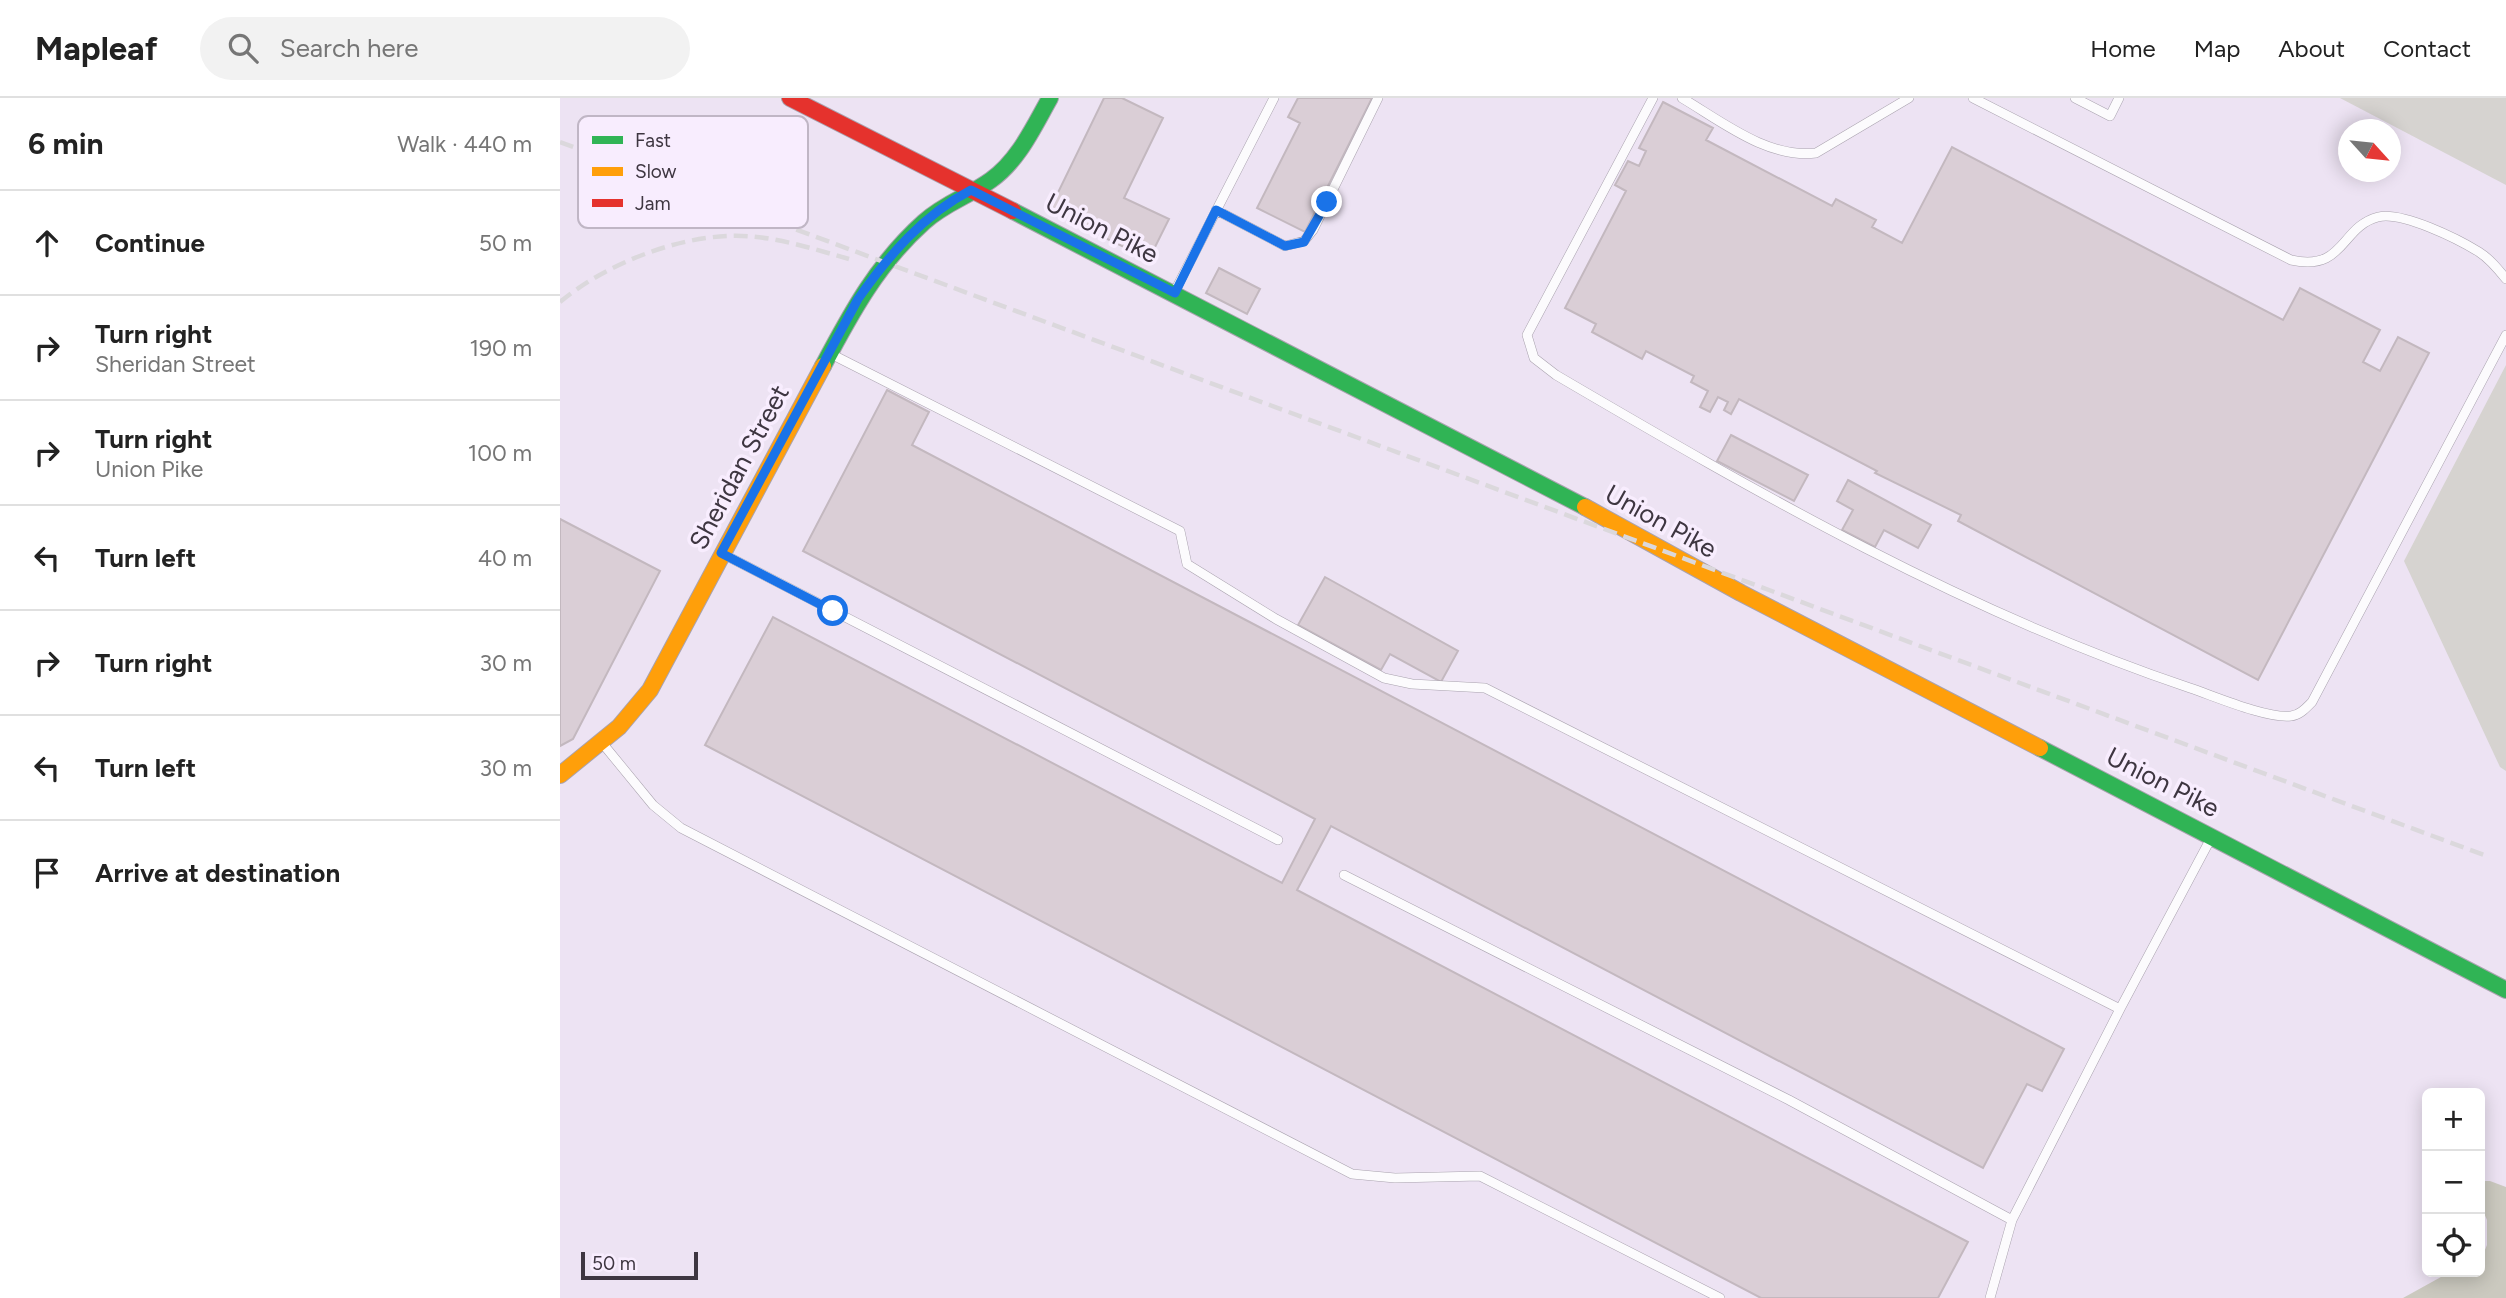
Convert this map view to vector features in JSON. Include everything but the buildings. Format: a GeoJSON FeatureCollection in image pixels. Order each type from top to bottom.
{"type":"FeatureCollection","features":[{"type":"Feature","properties":{"kind":"street","name":"Union Pike"},"geometry":{"type":"LineString","coordinates":[[790,98],[1175,293],[1579,504],[1741,593],[2212,835],[2506,990]]}},
{"type":"Feature","properties":{"kind":"street","name":"Sheridan Street"},"geometry":{"type":"LineString","coordinates":[[560,775],[619,727],[650,690],[827,352],[858,299],[885,262],[929,216],[993,179],[1010,161],[1050,98]]}},
{"type":"Feature","properties":{"kind":"lane"},"geometry":{"type":"LineString","coordinates":[[1175,293],[1275,98]]}},
{"type":"Feature","properties":{"kind":"lane"},"geometry":{"type":"LineString","coordinates":[[1216,210],[1285,246],[1304,242],[1313,230],[1378,98]]}},
{"type":"Feature","properties":{"kind":"lane"},"geometry":{"type":"LineString","coordinates":[[1653,98],[1527,335],[1534,358],[1556,375],[1730,477],[2014,622],[2072,647],[2249,708],[2289,717],[2305,710],[2312,702],[2506,335]]}},
{"type":"Feature","properties":{"kind":"lane"},"geometry":{"type":"LineString","coordinates":[[1682,98],[1763,144],[1800,155],[1816,153],[1909,98]]}},
{"type":"Feature","properties":{"kind":"lane"},"geometry":{"type":"LineString","coordinates":[[1973,98],[2291,260],[2310,264],[2324,260],[2367,222],[2379,216],[2427,226],[2480,253],[2506,279]]}},
{"type":"Feature","properties":{"kind":"lane"},"geometry":{"type":"LineString","coordinates":[[2075,98],[2110,116],[2119,98]]}},
{"type":"Feature","properties":{"kind":"lane"},"geometry":{"type":"LineString","coordinates":[[827,352],[1180,531],[1187,564],[1276,619],[1384,678],[1412,684],[1485,688],[2120,1009]]}},
{"type":"Feature","properties":{"kind":"lane"},"geometry":{"type":"LineString","coordinates":[[721,553],[1278,840]]}},
{"type":"Feature","properties":{"kind":"lane"},"geometry":{"type":"LineString","coordinates":[[602,742],[653,805],[681,828],[1352,1174],[1395,1178],[1480,1176],[1720,1298]]}},
{"type":"Feature","properties":{"kind":"lane"},"geometry":{"type":"LineString","coordinates":[[1990,1298],[2012,1220],[2212,835]]}},
{"type":"Feature","properties":{"kind":"lane"},"geometry":{"type":"LineString","coordinates":[[1344,875],[1790,1100],[2012,1220]]}},
{"type":"Feature","properties":{"kind":"shaded area"},"geometry":{"type":"Polygon","coordinates":[[[2340,98],[2506,98],[2506,185],[2401,130],[2401,119],[2380,119],[2340,98]]]}},
{"type":"Feature","properties":{"kind":"shaded area"},"geometry":{"type":"Polygon","coordinates":[[[2506,365],[2506,771],[2500,767],[2404,561],[2506,365]]]}},
{"type":"Feature","properties":{"kind":"shaded area"},"geometry":{"type":"Polygon","coordinates":[[[2485,1181],[2490,1181],[2506,1187],[2506,1298],[2403,1298],[2441,1277],[2485,1277],[2485,1181]]]}},
{"type":"Feature","properties":{"kind":"railway"},"geometry":{"type":"LineString","coordinates":[[560,142],[578,149]]}},
{"type":"Feature","properties":{"kind":"railway"},"geometry":{"type":"LineString","coordinates":[[792,228],[2484,855]]}},
{"type":"Feature","properties":{"kind":"railway"},"geometry":{"type":"LineString","coordinates":[[560,302],[597,277],[639,256],[706,238],[759,237],[849,259]]}},
{"type":"Feature","properties":{"kind":"traffic: fast"},"geometry":{"type":"LineString","coordinates":[[823,366],[855,308],[893,254],[932,215],[983,186],[1001,172],[1025,142],[1050,98]]}},
{"type":"Feature","properties":{"kind":"traffic: fast"},"geometry":{"type":"LineString","coordinates":[[1013,211],[1585,507]]}},
{"type":"Feature","properties":{"kind":"traffic: fast"},"geometry":{"type":"LineString","coordinates":[[2040,748],[2506,990]]}},
{"type":"Feature","properties":{"kind":"traffic: slow"},"geometry":{"type":"LineString","coordinates":[[560,775],[619,727],[650,690],[823,366]]}},
{"type":"Feature","properties":{"kind":"traffic: slow"},"geometry":{"type":"LineString","coordinates":[[1585,507],[1741,593],[2040,748]]}},
{"type":"Feature","properties":{"kind":"traffic: jam"},"geometry":{"type":"LineString","coordinates":[[790,98],[1013,211]]}},
{"type":"Feature","properties":{"kind":"route"},"geometry":{"type":"LineString","coordinates":[[833,611],[721,553],[833,340],[858,299],[878,270],[929,216],[971,190],[1175,293],[1216,210],[1285,246],[1293,246],[1304,242],[1327,202]]}}]}
